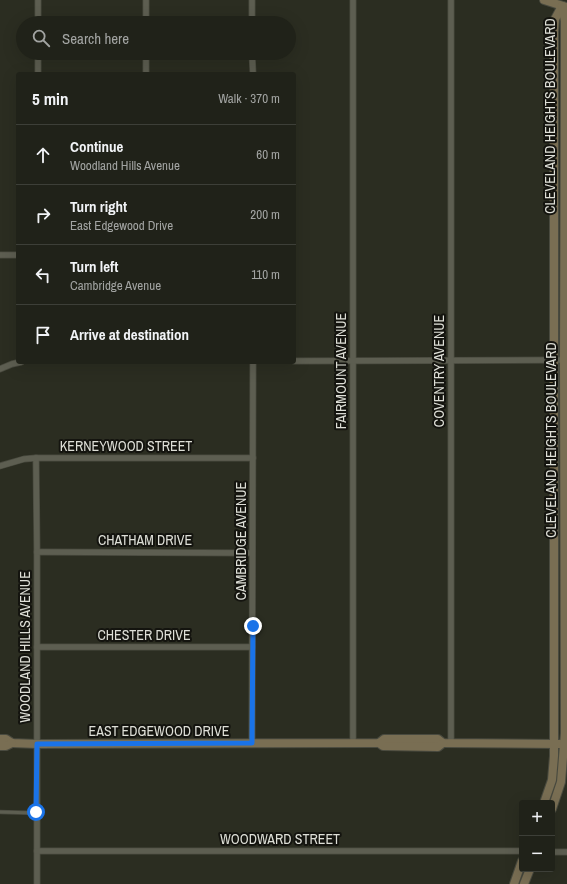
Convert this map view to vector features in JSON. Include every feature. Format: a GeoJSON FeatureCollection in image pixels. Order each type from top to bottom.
{"type":"FeatureCollection","features":[{"type":"Feature","properties":{"kind":"street"},"geometry":{"type":"LineString","coordinates":[[38,0],[38,16]]}},
{"type":"Feature","properties":{"kind":"street"},"geometry":{"type":"LineString","coordinates":[[146,0],[146,16]]}},
{"type":"Feature","properties":{"kind":"street"},"geometry":{"type":"LineString","coordinates":[[252,0],[252,16]]}},
{"type":"Feature","properties":{"kind":"street","name":"FAIRMOUNT AVENUE"},"geometry":{"type":"LineString","coordinates":[[353,0],[353,743]]}},
{"type":"Feature","properties":{"kind":"street","name":"COVENTRY AVENUE"},"geometry":{"type":"LineString","coordinates":[[447,743],[452,245],[451,0]]}},
{"type":"Feature","properties":{"kind":"street"},"geometry":{"type":"LineString","coordinates":[[544,0],[564,7]]}},
{"type":"Feature","properties":{"kind":"street","name":"CLEVELAND HEIGHTS BOULEVARD"},"geometry":{"type":"LineString","coordinates":[[545,800],[552,780],[554,745],[555,20],[564,7]]}},
{"type":"Feature","properties":{"kind":"street","name":"CLEVELAND HEIGHTS BOULEVARD"},"geometry":{"type":"LineString","coordinates":[[555,800],[561,782],[566,744],[564,552],[564,7]]}},
{"type":"Feature","properties":{"kind":"street"},"geometry":{"type":"LineString","coordinates":[[38,60],[38,72]]}},
{"type":"Feature","properties":{"kind":"street"},"geometry":{"type":"LineString","coordinates":[[146,60],[146,72]]}},
{"type":"Feature","properties":{"kind":"street"},"geometry":{"type":"LineString","coordinates":[[252,60],[252,72]]}},
{"type":"Feature","properties":{"kind":"street"},"geometry":{"type":"LineString","coordinates":[[555,182],[564,182]]}},
{"type":"Feature","properties":{"kind":"street"},"geometry":{"type":"LineString","coordinates":[[0,255],[16,255]]}},
{"type":"Feature","properties":{"kind":"street"},"geometry":{"type":"LineString","coordinates":[[296,361],[565,360]]}},
{"type":"Feature","properties":{"kind":"street"},"geometry":{"type":"LineString","coordinates":[[0,369],[16,363]]}},
{"type":"Feature","properties":{"kind":"street","name":"CAMBRIDGE AVENUE"},"geometry":{"type":"LineString","coordinates":[[252,743],[253,364]]}},
{"type":"Feature","properties":{"kind":"street","name":"KERNEYWOOD STREET"},"geometry":{"type":"LineString","coordinates":[[0,466],[36,458],[252,458]]}},
{"type":"Feature","properties":{"kind":"street","name":"WOODLAND HILLS AVENUE"},"geometry":{"type":"LineString","coordinates":[[36,458],[37,884]]}},
{"type":"Feature","properties":{"kind":"street","name":"CHATHAM DRIVE"},"geometry":{"type":"LineString","coordinates":[[37,552],[252,553]]}},
{"type":"Feature","properties":{"kind":"street"},"geometry":{"type":"LineString","coordinates":[[554,552],[564,552]]}},
{"type":"Feature","properties":{"kind":"street","name":"CHESTER DRIVE"},"geometry":{"type":"LineString","coordinates":[[37,648],[252,648]]}},
{"type":"Feature","properties":{"kind":"street","name":"EAST EDGEWOOD DRIVE"},"geometry":{"type":"LineString","coordinates":[[0,739],[6,739],[12,743]]}},
{"type":"Feature","properties":{"kind":"street","name":"EAST EDGEWOOD DRIVE"},"geometry":{"type":"LineString","coordinates":[[0,746],[6,746],[12,743],[379,743],[384,739],[438,739],[447,743],[566,744]]}},
{"type":"Feature","properties":{"kind":"street","name":"WOODWARD STREET"},"geometry":{"type":"LineString","coordinates":[[37,851],[519,851]]}},
{"type":"Feature","properties":{"kind":"street"},"geometry":{"type":"LineString","coordinates":[[555,852],[567,852]]}},
{"type":"Feature","properties":{"kind":"street"},"geometry":{"type":"LineString","coordinates":[[514,884],[519,870]]}},
{"type":"Feature","properties":{"kind":"street"},"geometry":{"type":"LineString","coordinates":[[524,884],[529,872]]}},
{"type":"Feature","properties":{"kind":"lane"},"geometry":{"type":"LineString","coordinates":[[0,812],[36,812]]}},
{"type":"Feature","properties":{"kind":"route"},"geometry":{"type":"LineString","coordinates":[[36,812],[37,744],[252,743],[253,626]]}}]}
